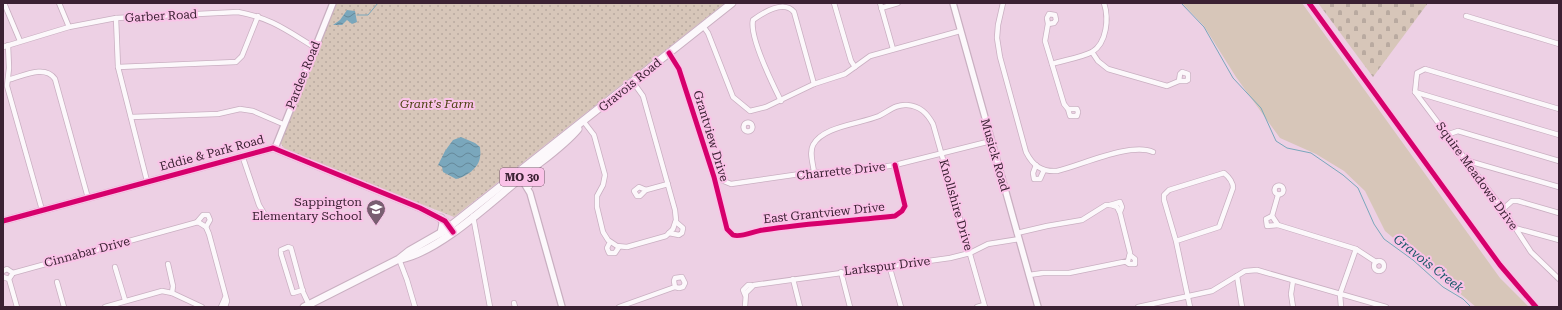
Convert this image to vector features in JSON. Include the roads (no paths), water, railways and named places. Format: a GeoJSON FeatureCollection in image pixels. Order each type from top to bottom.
{"type":"FeatureCollection","features":[{"type":"Feature","properties":{"kind":"main road","name":"Gravois Road"},"geometry":{"type":"LineString","coordinates":[[307,306],[399,259],[441,233],[453,228],[520,174],[572,129],[584,122],[732,3]]}},
{"type":"Feature","properties":{"kind":"main road","name":"Gravois Road"},"geometry":{"type":"LineString","coordinates":[[399,259],[411,257],[473,216],[512,185],[520,174],[532,169],[575,133],[584,122]]}},
{"type":"Feature","properties":{"kind":"main road"},"geometry":{"type":"LineString","coordinates":[[512,185],[519,184],[528,186],[532,169]]}},
{"type":"Feature","properties":{"kind":"main road"},"geometry":{"type":"LineString","coordinates":[[441,218],[443,224],[441,233]]}},
{"type":"Feature","properties":{"kind":"street"},"geometry":{"type":"LineString","coordinates":[[4,3],[20,41]]}},
{"type":"Feature","properties":{"kind":"street"},"geometry":{"type":"LineString","coordinates":[[59,3],[69,27]]}},
{"type":"Feature","properties":{"kind":"street","name":"Pardee Road"},"geometry":{"type":"LineString","coordinates":[[275,148],[283,124],[333,3]]}},
{"type":"Feature","properties":{"kind":"street"},"geometry":{"type":"LineString","coordinates":[[834,3],[851,61],[855,67]]}},
{"type":"Feature","properties":{"kind":"street"},"geometry":{"type":"LineString","coordinates":[[893,49],[881,5],[898,3]]}},
{"type":"Feature","properties":{"kind":"street","name":"Musick Road"},"geometry":{"type":"LineString","coordinates":[[953,3],[1038,307]]}},
{"type":"Feature","properties":{"kind":"street"},"geometry":{"type":"LineString","coordinates":[[1003,3],[997,33],[1000,57],[1026,152],[1036,165],[1044,170],[1052,172],[1064,170],[1132,148],[1147,149],[1154,152]]}},
{"type":"Feature","properties":{"kind":"street"},"geometry":{"type":"LineString","coordinates":[[1052,64],[1092,52],[1100,44],[1105,32],[1107,20],[1104,3]]}},
{"type":"Feature","properties":{"kind":"street"},"geometry":{"type":"LineString","coordinates":[[781,101],[769,78],[752,24],[753,20],[760,15],[781,4],[790,5],[794,12],[814,84]]}},
{"type":"Feature","properties":{"kind":"street","name":"Garber Road"},"geometry":{"type":"LineString","coordinates":[[5,46],[69,27],[116,18],[238,12],[258,16],[275,22],[314,48]]}},
{"type":"Feature","properties":{"kind":"street"},"geometry":{"type":"LineString","coordinates":[[118,67],[236,62],[242,56],[258,16]]}},
{"type":"Feature","properties":{"kind":"street"},"geometry":{"type":"LineString","coordinates":[[1466,16],[1559,44]]}},
{"type":"Feature","properties":{"kind":"street"},"geometry":{"type":"LineString","coordinates":[[116,18],[118,67],[147,181]]}},
{"type":"Feature","properties":{"kind":"street"},"geometry":{"type":"LineString","coordinates":[[1048,24],[1045,40],[1060,95],[1064,104],[1068,108]]}},
{"type":"Feature","properties":{"kind":"street"},"geometry":{"type":"LineString","coordinates":[[703,26],[708,33],[733,97],[750,111]]}},
{"type":"Feature","properties":{"kind":"street"},"geometry":{"type":"LineString","coordinates":[[750,111],[781,101],[814,84],[845,74],[870,56],[960,31]]}},
{"type":"Feature","properties":{"kind":"street"},"geometry":{"type":"LineString","coordinates":[[5,46],[9,68],[7,86],[42,210]]}},
{"type":"Feature","properties":{"kind":"street"},"geometry":{"type":"LineString","coordinates":[[1092,52],[1098,61],[1108,68],[1167,86],[1178,81]]}},
{"type":"Feature","properties":{"kind":"street","name":"Grantview Drive"},"geometry":{"type":"LineString","coordinates":[[669,53],[679,69],[714,177],[727,228]]}},
{"type":"Feature","properties":{"kind":"street"},"geometry":{"type":"LineString","coordinates":[[1559,109],[1425,69],[1418,73],[1415,92],[1559,135]]}},
{"type":"Feature","properties":{"kind":"street"},"geometry":{"type":"LineString","coordinates":[[8,80],[41,71],[47,72],[55,79],[88,198]]}},
{"type":"Feature","properties":{"kind":"street"},"geometry":{"type":"LineString","coordinates":[[584,122],[594,135],[605,175],[603,185],[597,196],[597,207],[604,232],[610,242],[619,247],[640,244],[663,237],[669,233],[676,222],[675,210],[643,96],[633,82]]}},
{"type":"Feature","properties":{"kind":"street","name":"Squire Meadows Drive"},"geometry":{"type":"LineString","coordinates":[[1415,92],[1503,209],[1531,252],[1558,276]]}},
{"type":"Feature","properties":{"kind":"street","name":"Knollshire Drive"},"geometry":{"type":"LineString","coordinates":[[814,172],[810,151],[815,142],[827,133],[842,126],[880,115],[893,107],[900,105],[908,105],[921,109],[929,115],[933,124],[984,306],[977,307]]}},
{"type":"Feature","properties":{"kind":"street"},"geometry":{"type":"LineString","coordinates":[[131,117],[218,114],[240,109],[253,111],[283,124]]}},
{"type":"Feature","properties":{"kind":"street"},"geometry":{"type":"LineString","coordinates":[[749,122],[750,111]]}},
{"type":"Feature","properties":{"kind":"street"},"geometry":{"type":"LineString","coordinates":[[1446,135],[1458,131],[1559,161]]}},
{"type":"Feature","properties":{"kind":"street","name":"Charrette Drive"},"geometry":{"type":"LineString","coordinates":[[714,177],[731,184],[814,172],[850,172],[894,166],[991,141]]}},
{"type":"Feature","properties":{"kind":"street","name":"Eddie & Park Road"},"geometry":{"type":"LineString","coordinates":[[3,221],[242,155],[275,148],[420,208],[441,218],[453,228]]}},
{"type":"Feature","properties":{"kind":"street"},"geometry":{"type":"LineString","coordinates":[[242,155],[259,205],[265,215]]}},
{"type":"Feature","properties":{"kind":"street"},"geometry":{"type":"LineString","coordinates":[[1465,160],[1559,187]]}},
{"type":"Feature","properties":{"kind":"street"},"geometry":{"type":"LineString","coordinates":[[1036,165],[1033,173],[1034,179],[1040,179],[1044,170]]}},
{"type":"Feature","properties":{"kind":"street","name":"East Grantview Drive"},"geometry":{"type":"LineString","coordinates":[[727,228],[736,236],[750,232],[814,222],[830,224],[895,216],[902,212],[905,206],[894,166]]}},
{"type":"Feature","properties":{"kind":"street"},"geometry":{"type":"LineString","coordinates":[[1176,241],[1219,227],[1233,188],[1233,183],[1224,173],[1166,191],[1164,200],[1176,241],[1190,307]]}},
{"type":"Feature","properties":{"kind":"street"},"geometry":{"type":"LineString","coordinates":[[520,174],[528,186],[562,307]]}},
{"type":"Feature","properties":{"kind":"street"},"geometry":{"type":"LineString","coordinates":[[646,190],[668,184]]}},
{"type":"Feature","properties":{"kind":"street"},"geometry":{"type":"LineString","coordinates":[[1278,195],[1272,216],[1266,219],[1267,226],[1278,225],[1356,249],[1376,262]]}},
{"type":"Feature","properties":{"kind":"street"},"geometry":{"type":"LineString","coordinates":[[1503,209],[1512,201],[1518,201],[1559,213]]}},
{"type":"Feature","properties":{"kind":"street"},"geometry":{"type":"LineString","coordinates":[[1110,205],[1120,202],[1122,207],[1120,212]]}},
{"type":"Feature","properties":{"kind":"street"},"geometry":{"type":"LineString","coordinates":[[1029,275],[1043,273],[1069,273],[1126,262],[1129,264],[1135,264],[1136,260],[1130,255],[1120,212],[1116,207],[1110,205]]}},
{"type":"Feature","properties":{"kind":"street","name":"Larkspur Drive"},"geometry":{"type":"LineString","coordinates":[[745,307],[745,295],[753,285],[889,265],[950,258],[970,253],[988,244],[1047,226],[1082,220],[1110,205]]}},
{"type":"Feature","properties":{"kind":"street","name":"Eddie & Park Road"},"geometry":{"type":"LineString","coordinates":[[420,208],[446,217],[453,228]]}},
{"type":"Feature","properties":{"kind":"street","name":"Cinnabar Drive"},"geometry":{"type":"LineString","coordinates":[[13,273],[197,222],[203,215],[208,215],[210,220],[204,225]]}},
{"type":"Feature","properties":{"kind":"street"},"geometry":{"type":"LineString","coordinates":[[473,216],[490,307]]}},
{"type":"Feature","properties":{"kind":"street"},"geometry":{"type":"LineString","coordinates":[[1272,216],[1278,225]]}},
{"type":"Feature","properties":{"kind":"street"},"geometry":{"type":"LineString","coordinates":[[197,222],[204,225],[227,301],[225,307]]}},
{"type":"Feature","properties":{"kind":"street"},"geometry":{"type":"LineString","coordinates":[[669,233],[679,235],[682,233],[683,228],[676,222]]}},
{"type":"Feature","properties":{"kind":"street"},"geometry":{"type":"LineString","coordinates":[[1515,228],[1559,240]]}},
{"type":"Feature","properties":{"kind":"street"},"geometry":{"type":"LineString","coordinates":[[610,242],[606,248],[609,253],[615,253],[619,247]]}},
{"type":"Feature","properties":{"kind":"street"},"geometry":{"type":"LineString","coordinates":[[303,290],[293,293],[281,254],[282,249],[288,247],[291,248],[303,290],[307,306]]}},
{"type":"Feature","properties":{"kind":"street"},"geometry":{"type":"LineString","coordinates":[[1341,307],[1340,294],[1356,249]]}},
{"type":"Feature","properties":{"kind":"street"},"geometry":{"type":"LineString","coordinates":[[1126,262],[1130,255]]}},
{"type":"Feature","properties":{"kind":"street"},"geometry":{"type":"LineString","coordinates":[[399,259],[415,307]]}},
{"type":"Feature","properties":{"kind":"street"},"geometry":{"type":"LineString","coordinates":[[168,264],[173,286],[172,293]]}},
{"type":"Feature","properties":{"kind":"street"},"geometry":{"type":"LineString","coordinates":[[889,265],[901,307]]}},
{"type":"Feature","properties":{"kind":"street"},"geometry":{"type":"LineString","coordinates":[[115,267],[124,300]]}},
{"type":"Feature","properties":{"kind":"street"},"geometry":{"type":"LineString","coordinates":[[3,271],[7,269],[13,273],[9,279],[16,307]]}},
{"type":"Feature","properties":{"kind":"street"},"geometry":{"type":"LineString","coordinates":[[1138,307],[1188,298],[1212,291],[1244,271],[1257,270],[1386,307]]}},
{"type":"Feature","properties":{"kind":"street"},"geometry":{"type":"LineString","coordinates":[[841,272],[850,307]]}},
{"type":"Feature","properties":{"kind":"street"},"geometry":{"type":"LineString","coordinates":[[1237,276],[1242,307]]}},
{"type":"Feature","properties":{"kind":"street"},"geometry":{"type":"LineString","coordinates":[[3,277],[9,279]]}},
{"type":"Feature","properties":{"kind":"street"},"geometry":{"type":"LineString","coordinates":[[793,279],[800,307]]}},
{"type":"Feature","properties":{"kind":"street"},"geometry":{"type":"LineString","coordinates":[[1293,280],[1291,294],[1293,307]]}},
{"type":"Feature","properties":{"kind":"street"},"geometry":{"type":"LineString","coordinates":[[57,282],[64,307]]}},
{"type":"Feature","properties":{"kind":"street"},"geometry":{"type":"LineString","coordinates":[[619,307],[635,305],[675,287]]}},
{"type":"Feature","properties":{"kind":"street"},"geometry":{"type":"LineString","coordinates":[[105,307],[124,300],[162,291],[172,293],[202,307]]}},
{"type":"Feature","properties":{"kind":"street"},"geometry":{"type":"LineString","coordinates":[[221,307],[225,298]]}},
{"type":"Feature","properties":{"kind":"water"},"geometry":{"type":"Polygon","coordinates":[[[347,10],[355,11],[357,22],[352,24],[347,20],[342,25],[333,25],[340,20],[347,10]]]}},
{"type":"Feature","properties":{"kind":"water"},"geometry":{"type":"Polygon","coordinates":[[[461,137],[475,143],[480,147],[480,156],[475,168],[464,176],[456,179],[443,172],[442,167],[438,165],[445,151],[453,140],[461,137]]]}},
{"type":"Feature","properties":{"kind":"waterway"},"geometry":{"type":"LineString","coordinates":[[357,15],[368,15],[378,3]]}},
{"type":"Feature","properties":{"kind":"waterway","name":"Gravois Creek"},"geometry":{"type":"LineString","coordinates":[[1181,3],[1204,27],[1233,78],[1261,108],[1276,141],[1287,148],[1311,153],[1343,175],[1358,188],[1374,224],[1384,239],[1413,260],[1443,287],[1463,299],[1471,307]]}},
{"type":"Feature","properties":{"kind":"place","name":"Sappington Elementary School"},"geometry":{"type":"Point","coordinates":[376,226]}},
{"type":"Feature","properties":{"kind":"park label","name":"Grant's Farm"},"geometry":{"type":"Point","coordinates":[437,104]}}]}
